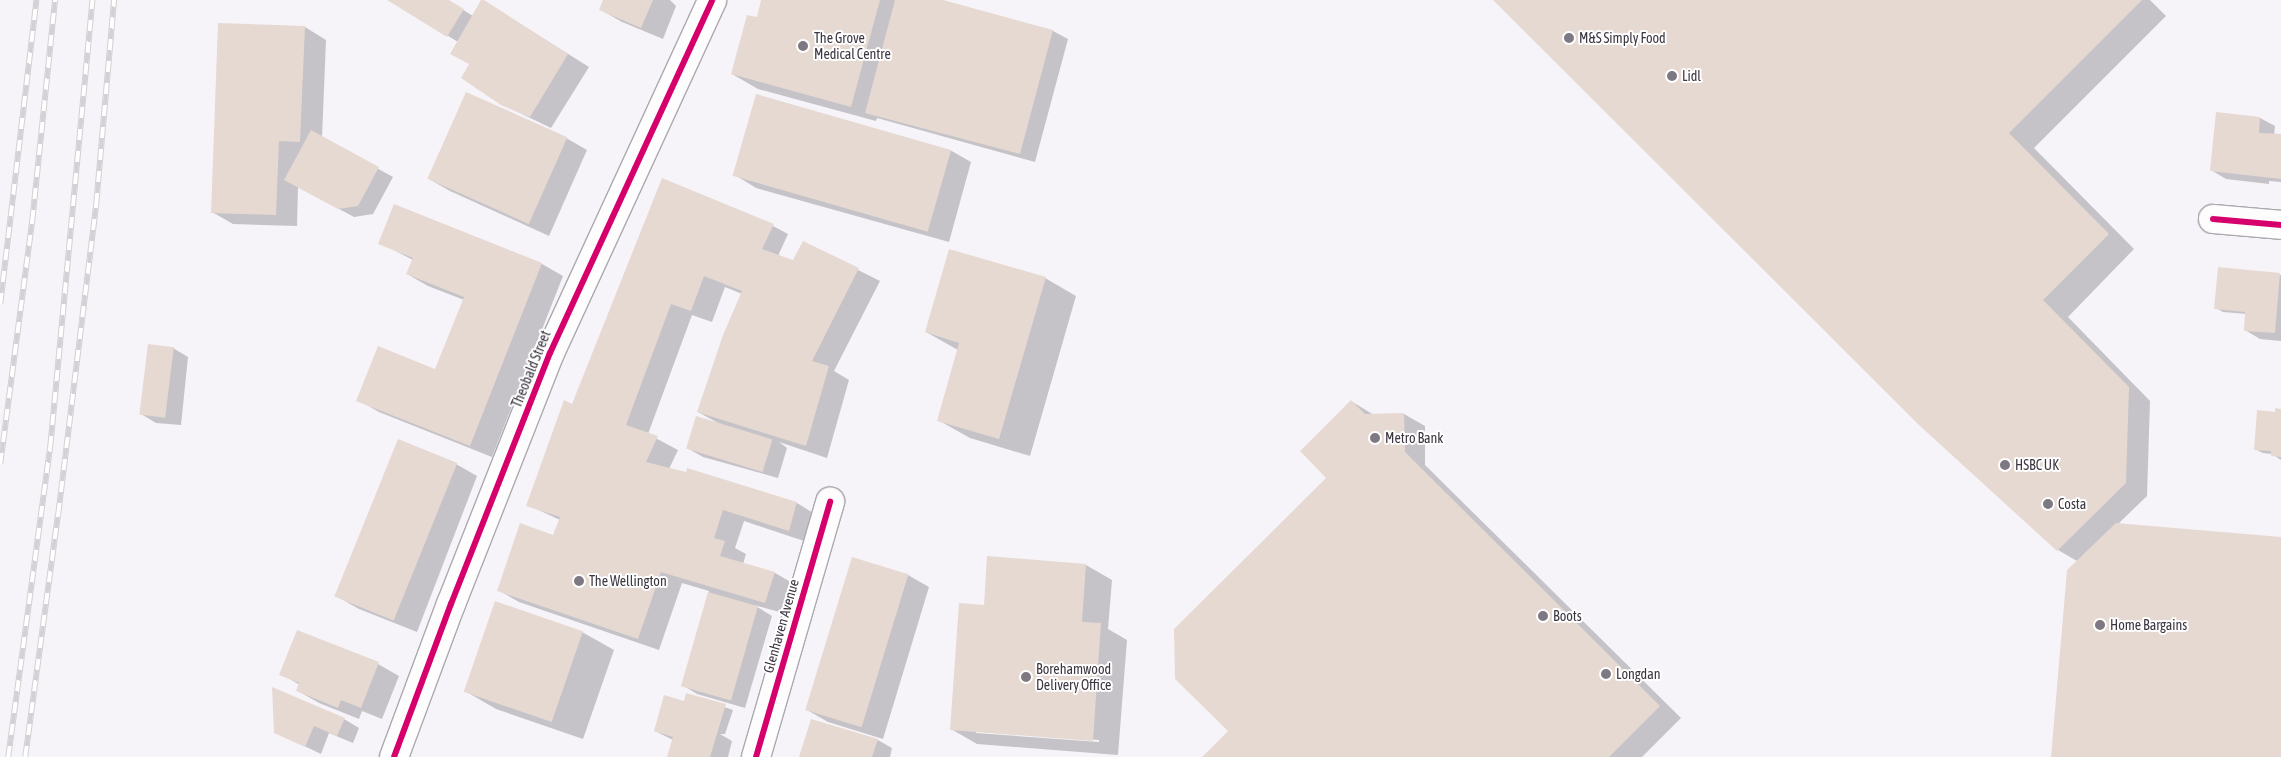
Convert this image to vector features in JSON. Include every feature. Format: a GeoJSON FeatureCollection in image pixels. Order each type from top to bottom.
{"type":"FeatureCollection","features":[{"type":"Feature","properties":{"kind":"street","name":"Theobald Street"},"geometry":{"type":"LineString","coordinates":[[394,757],[451,604],[550,353],[712,0]]}},
{"type":"Feature","properties":{"kind":"street"},"geometry":{"type":"LineString","coordinates":[[2214,219],[2281,225]]}},
{"type":"Feature","properties":{"kind":"street","name":"Glenhaven Avenue"},"geometry":{"type":"LineString","coordinates":[[756,757],[830,502]]}},
{"type":"Feature","properties":{"kind":"building"},"geometry":{"type":"Polygon","coordinates":[[[387,0],[449,0],[464,9],[447,37],[387,0]]]}},
{"type":"Feature","properties":{"kind":"building"},"geometry":{"type":"Polygon","coordinates":[[[481,0],[484,0],[568,54],[530,117],[501,105],[461,78],[469,64],[450,54],[481,0]]]}},
{"type":"Feature","properties":{"kind":"building"},"geometry":{"type":"Polygon","coordinates":[[[603,0],[653,0],[641,28],[599,10],[603,0]]]}},
{"type":"Feature","properties":{"kind":"building","name":"The Grove Medical Centre"},"geometry":{"type":"Polygon","coordinates":[[[761,0],[880,0],[851,107],[731,74],[747,15],[757,17],[761,0]]]}},
{"type":"Feature","properties":{"kind":"building"},"geometry":{"type":"Polygon","coordinates":[[[895,0],[943,0],[1053,30],[1020,154],[865,113],[895,0]]]}},
{"type":"Feature","properties":{"kind":"building"},"geometry":{"type":"Polygon","coordinates":[[[1493,0],[2142,0],[2009,133],[2109,234],[2043,300],[2129,387],[2126,483],[2057,551],[1920,426],[1493,0]]]}},
{"type":"Feature","properties":{"kind":"building"},"geometry":{"type":"Polygon","coordinates":[[[218,23],[305,26],[300,142],[279,141],[276,215],[211,213],[218,23]]]}},
{"type":"Feature","properties":{"kind":"building"},"geometry":{"type":"Polygon","coordinates":[[[466,92],[567,137],[529,224],[427,179],[466,92]]]}},
{"type":"Feature","properties":{"kind":"building"},"geometry":{"type":"Polygon","coordinates":[[[756,94],[951,150],[928,232],[733,176],[756,94]]]}},
{"type":"Feature","properties":{"kind":"building"},"geometry":{"type":"Polygon","coordinates":[[[2216,112],[2260,117],[2259,133],[2281,134],[2281,179],[2210,171],[2216,112]]]}},
{"type":"Feature","properties":{"kind":"building"},"geometry":{"type":"Polygon","coordinates":[[[311,130],[379,167],[358,206],[338,209],[284,180],[311,130]]]}},
{"type":"Feature","properties":{"kind":"building"},"geometry":{"type":"Polygon","coordinates":[[[662,178],[774,224],[762,249],[793,260],[803,241],[859,268],[812,361],[829,366],[806,446],[697,412],[723,335],[742,291],[704,276],[691,311],[671,304],[626,425],[658,436],[646,462],[686,472],[687,468],[797,502],[789,531],[723,510],[714,538],[725,541],[720,556],[775,572],[765,603],[661,572],[638,639],[497,591],[520,523],[553,535],[560,517],[526,506],[564,400],[572,404],[662,178]]]}},
{"type":"Feature","properties":{"kind":"building"},"geometry":{"type":"Polygon","coordinates":[[[394,204],[542,263],[470,446],[356,401],[378,346],[435,369],[464,297],[406,274],[413,258],[378,244],[394,204]]]}},
{"type":"Feature","properties":{"kind":"building"},"geometry":{"type":"Polygon","coordinates":[[[949,249],[1046,277],[999,439],[937,421],[959,343],[925,332],[949,249]]]}},
{"type":"Feature","properties":{"kind":"building"},"geometry":{"type":"Polygon","coordinates":[[[2218,267],[2280,273],[2275,333],[2244,331],[2245,312],[2214,309],[2218,267]]]}},
{"type":"Feature","properties":{"kind":"building"},"geometry":{"type":"Polygon","coordinates":[[[148,344],[174,347],[165,418],[139,414],[148,344]]]}},
{"type":"Feature","properties":{"kind":"building"},"geometry":{"type":"Polygon","coordinates":[[[1351,400],[1365,414],[1404,413],[1405,452],[1660,706],[1609,757],[1202,757],[1228,731],[1175,679],[1174,629],[1326,478],[1300,451],[1351,400]]]}},
{"type":"Feature","properties":{"kind":"building"},"geometry":{"type":"Polygon","coordinates":[[[2275,408],[2281,409],[2281,457],[2271,456],[2271,451],[2254,450],[2257,410],[2275,412],[2275,408]]]}},
{"type":"Feature","properties":{"kind":"building"},"geometry":{"type":"Polygon","coordinates":[[[696,416],[773,439],[763,472],[686,449],[696,416]]]}},
{"type":"Feature","properties":{"kind":"building"},"geometry":{"type":"Polygon","coordinates":[[[398,439],[457,463],[394,621],[334,597],[398,439]]]}},
{"type":"Feature","properties":{"kind":"building"},"geometry":{"type":"Polygon","coordinates":[[[2116,523],[2281,537],[2281,757],[2051,757],[2067,570],[2116,523]]]}},
{"type":"Feature","properties":{"kind":"building","name":"Borehamwood Delivery Office"},"geometry":{"type":"Polygon","coordinates":[[[987,556],[1086,564],[1082,622],[1101,623],[1093,741],[950,730],[959,603],[984,605],[987,556]]]}},
{"type":"Feature","properties":{"kind":"building"},"geometry":{"type":"Polygon","coordinates":[[[852,557],[908,574],[862,727],[805,710],[852,557]]]}},
{"type":"Feature","properties":{"kind":"building"},"geometry":{"type":"Polygon","coordinates":[[[708,592],[758,606],[731,701],[681,686],[708,592]]]}},
{"type":"Feature","properties":{"kind":"building"},"geometry":{"type":"Polygon","coordinates":[[[495,601],[583,631],[552,722],[464,692],[495,601]]]}},
{"type":"Feature","properties":{"kind":"building"},"geometry":{"type":"Polygon","coordinates":[[[297,630],[379,662],[361,708],[341,700],[338,708],[296,691],[299,683],[279,675],[297,630]]]}},
{"type":"Feature","properties":{"kind":"building"},"geometry":{"type":"Polygon","coordinates":[[[272,687],[345,718],[337,736],[314,726],[305,747],[274,733],[272,687]]]}},
{"type":"Feature","properties":{"kind":"building"},"geometry":{"type":"Polygon","coordinates":[[[686,693],[726,704],[710,757],[667,757],[673,737],[654,731],[664,695],[684,701],[686,693]]]}},
{"type":"Feature","properties":{"kind":"building"},"geometry":{"type":"Polygon","coordinates":[[[811,719],[878,739],[872,757],[799,757],[811,719]]]}},
{"type":"Feature","properties":{"kind":"railway"},"geometry":{"type":"LineString","coordinates":[[0,304],[36,0]]}},
{"type":"Feature","properties":{"kind":"railway"},"geometry":{"type":"LineString","coordinates":[[0,464],[32,221],[55,0]]}},
{"type":"Feature","properties":{"kind":"railway"},"geometry":{"type":"LineString","coordinates":[[8,757],[50,447],[92,0]]}},
{"type":"Feature","properties":{"kind":"railway"},"geometry":{"type":"LineString","coordinates":[[25,757],[58,514],[96,204],[114,0]]}},
{"type":"Feature","properties":{"kind":"cycle path"},"geometry":{"type":"LineString","coordinates":[[394,757],[451,604],[550,353],[712,0]]}},
{"type":"Feature","properties":{"kind":"cycle path"},"geometry":{"type":"LineString","coordinates":[[2213,219],[2281,225]]}},
{"type":"Feature","properties":{"kind":"cycle path"},"geometry":{"type":"LineString","coordinates":[[756,757],[830,502]]}},
{"type":"Feature","properties":{"kind":"place","name":"M&S Simply Food"},"geometry":{"type":"Point","coordinates":[1569,38]}},
{"type":"Feature","properties":{"kind":"place","name":"The Grove Medical Centre"},"geometry":{"type":"Point","coordinates":[803,46]}},
{"type":"Feature","properties":{"kind":"place","name":"Lidl"},"geometry":{"type":"Point","coordinates":[1672,76]}},
{"type":"Feature","properties":{"kind":"place","name":"Metro Bank"},"geometry":{"type":"Point","coordinates":[1375,438]}},
{"type":"Feature","properties":{"kind":"place","name":"HSBC UK"},"geometry":{"type":"Point","coordinates":[2005,465]}},
{"type":"Feature","properties":{"kind":"place","name":"Costa"},"geometry":{"type":"Point","coordinates":[2048,504]}},
{"type":"Feature","properties":{"kind":"place","name":"The Wellington"},"geometry":{"type":"Point","coordinates":[579,581]}},
{"type":"Feature","properties":{"kind":"place","name":"Boots"},"geometry":{"type":"Point","coordinates":[1543,616]}},
{"type":"Feature","properties":{"kind":"place","name":"Home Bargains"},"geometry":{"type":"Point","coordinates":[2100,625]}},
{"type":"Feature","properties":{"kind":"place","name":"Longdan"},"geometry":{"type":"Point","coordinates":[1606,674]}},
{"type":"Feature","properties":{"kind":"place","name":"Borehamwood Delivery Office"},"geometry":{"type":"Point","coordinates":[1026,677]}}]}
